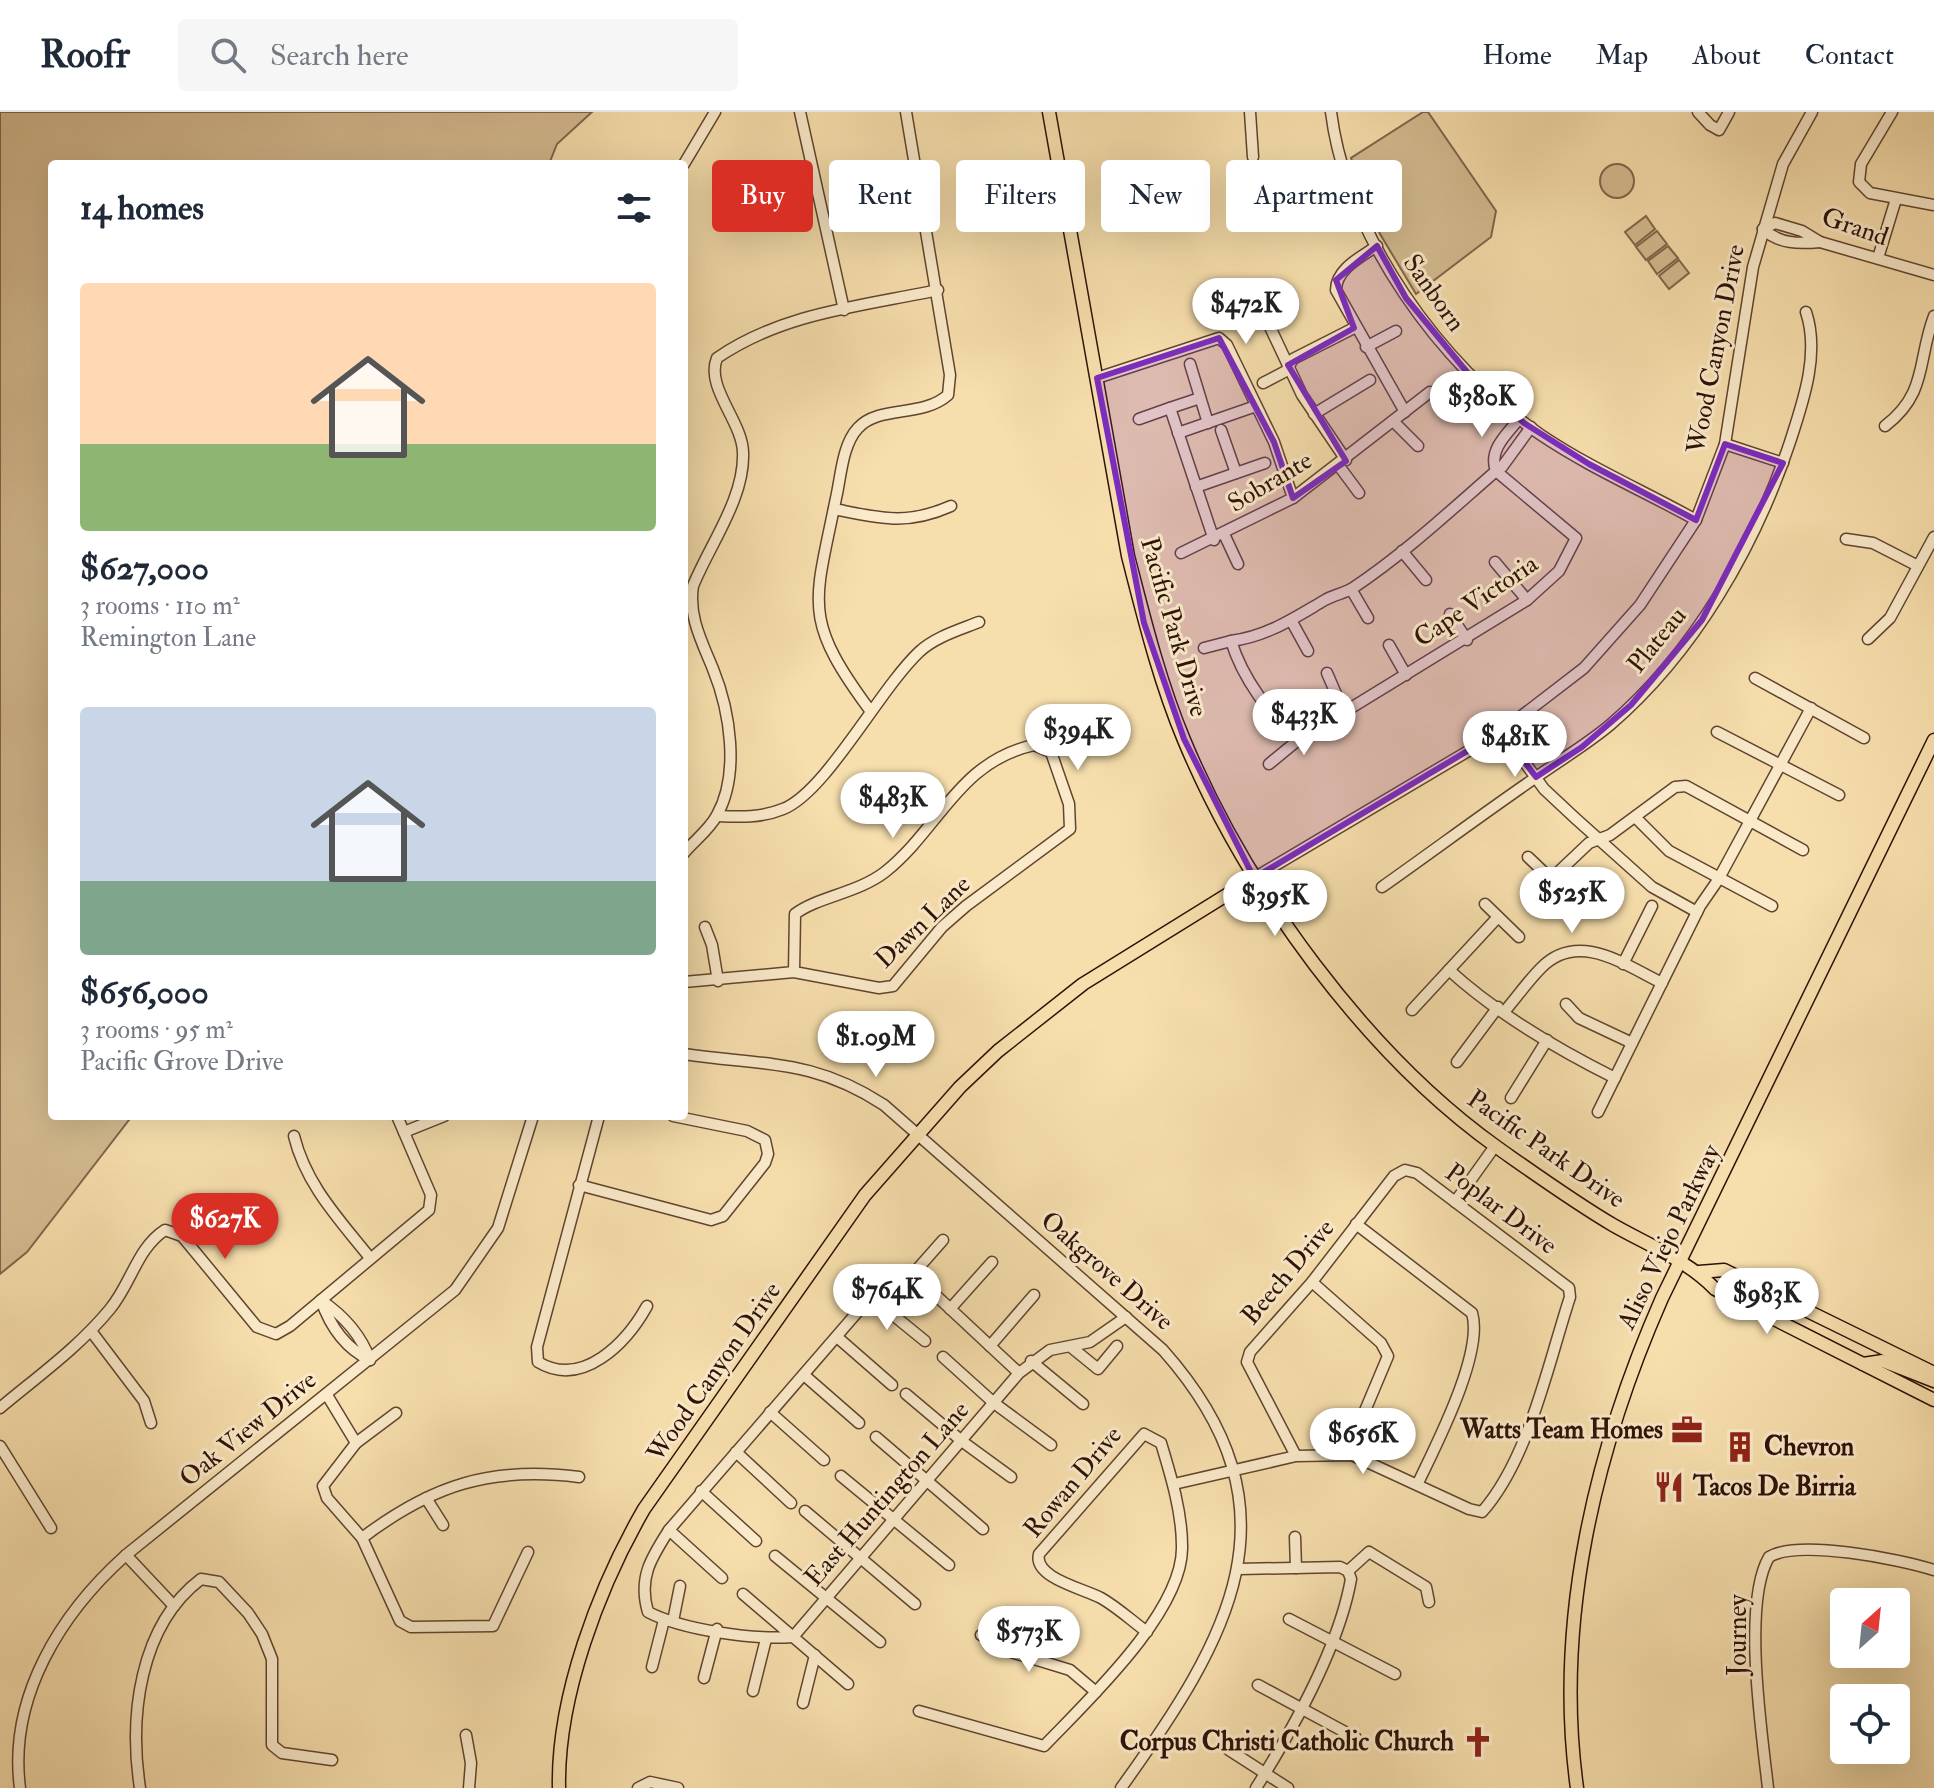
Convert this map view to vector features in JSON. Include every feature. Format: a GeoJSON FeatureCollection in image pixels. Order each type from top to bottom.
{"type":"FeatureCollection","features":[{"type":"Feature","properties":{"kind":"main road","name":"Pacific Park Drive"},"geometry":{"type":"LineString","coordinates":[[1049,112],[1128,556],[1154,655],[1184,739],[1211,800],[1254,878],[1356,1014],[1442,1101],[1495,1146],[1611,1224],[1699,1272],[1715,1289],[1934,1400]]}},
{"type":"Feature","properties":{"kind":"main road","name":"Aliso Viejo Parkway"},"geometry":{"type":"LineString","coordinates":[[1577,1788],[1570,1709],[1585,1538],[1626,1388],[1641,1345],[1934,740]]}},
{"type":"Feature","properties":{"kind":"main road","name":"Wood Canyon Drive"},"geometry":{"type":"LineString","coordinates":[[559,1788],[572,1687],[604,1588],[623,1545],[644,1509],[865,1195],[916,1133],[998,1051],[1083,984],[1254,878]]}},
{"type":"Feature","properties":{"kind":"main road","name":"Pacific Park Drive"},"geometry":{"type":"LineString","coordinates":[[1699,1272],[1724,1270],[1934,1373]]}},
{"type":"Feature","properties":{"kind":"main road"},"geometry":{"type":"LineString","coordinates":[[1863,1364],[1883,1361],[1934,1381]]}},
{"type":"Feature","properties":{"kind":"street"},"geometry":{"type":"LineString","coordinates":[[686,160],[715,112]]}},
{"type":"Feature","properties":{"kind":"street"},"geometry":{"type":"LineString","coordinates":[[800,112],[844,310]]}},
{"type":"Feature","properties":{"kind":"street"},"geometry":{"type":"LineString","coordinates":[[869,709],[838,668],[819,619],[819,573],[847,445],[858,428],[871,419],[935,407],[948,395],[950,375],[906,112]]}},
{"type":"Feature","properties":{"kind":"street"},"geometry":{"type":"LineString","coordinates":[[1250,112],[1253,157]]}},
{"type":"Feature","properties":{"kind":"street","name":"Sanborn"},"geometry":{"type":"LineString","coordinates":[[1331,112],[1356,201],[1377,246],[1406,298],[1467,372],[1531,427],[1589,464],[1696,520]]}},
{"type":"Feature","properties":{"kind":"street"},"geometry":{"type":"LineString","coordinates":[[1698,112],[1719,130],[1729,112]]}},
{"type":"Feature","properties":{"kind":"street","name":"Wood Canyon Drive"},"geometry":{"type":"LineString","coordinates":[[1254,878],[1502,731],[1584,668],[1640,605],[1696,520],[1725,444],[1753,267],[1783,164],[1812,112]]}},
{"type":"Feature","properties":{"kind":"street"},"geometry":{"type":"LineString","coordinates":[[1892,112],[1861,164],[1859,182],[1870,193],[1934,205]]}},
{"type":"Feature","properties":{"kind":"street"},"geometry":{"type":"LineString","coordinates":[[1878,258],[1896,199]]}},
{"type":"Feature","properties":{"kind":"street","name":"Grand"},"geometry":{"type":"LineString","coordinates":[[1763,229],[1775,223],[1802,231],[1820,242],[1934,275]]}},
{"type":"Feature","properties":{"kind":"street"},"geometry":{"type":"LineString","coordinates":[[1377,246],[1336,280],[1336,290],[1354,328],[1405,412]]}},
{"type":"Feature","properties":{"kind":"street"},"geometry":{"type":"LineString","coordinates":[[688,849],[717,816],[728,778],[727,718],[722,695],[694,621],[691,599],[698,574],[742,475],[744,453],[738,426],[713,367],[717,358],[755,335],[796,319],[938,290]]}},
{"type":"Feature","properties":{"kind":"street","name":"Plateau"},"geometry":{"type":"LineString","coordinates":[[1382,887],[1611,725],[1669,664],[1734,568],[1783,463],[1801,409],[1812,354],[1812,328],[1806,312]]}},
{"type":"Feature","properties":{"kind":"street"},"geometry":{"type":"LineString","coordinates":[[1885,426],[1903,413],[1914,397],[1931,346],[1934,316]]}},
{"type":"Feature","properties":{"kind":"street"},"geometry":{"type":"LineString","coordinates":[[1270,327],[1342,463]]}},
{"type":"Feature","properties":{"kind":"street"},"geometry":{"type":"LineString","coordinates":[[1263,383],[1286,371],[1293,359],[1354,328]]}},
{"type":"Feature","properties":{"kind":"street"},"geometry":{"type":"LineString","coordinates":[[1366,347],[1396,331]]}},
{"type":"Feature","properties":{"kind":"street"},"geometry":{"type":"LineString","coordinates":[[1097,378],[1219,338],[1227,345],[1274,442],[1293,498]]}},
{"type":"Feature","properties":{"kind":"street"},"geometry":{"type":"LineString","coordinates":[[1190,364],[1208,423]]}},
{"type":"Feature","properties":{"kind":"street"},"geometry":{"type":"LineString","coordinates":[[1314,414],[1370,380]]}},
{"type":"Feature","properties":{"kind":"street","name":"Sobrante"},"geometry":{"type":"LineString","coordinates":[[1181,553],[1293,498],[1430,392]]}},
{"type":"Feature","properties":{"kind":"street"},"geometry":{"type":"LineString","coordinates":[[1139,419],[1200,398]]}},
{"type":"Feature","properties":{"kind":"street"},"geometry":{"type":"LineString","coordinates":[[1178,433],[1256,406]]}},
{"type":"Feature","properties":{"kind":"street"},"geometry":{"type":"LineString","coordinates":[[1170,408],[1196,487],[1219,537]]}},
{"type":"Feature","properties":{"kind":"street"},"geometry":{"type":"LineString","coordinates":[[1496,471],[1493,462],[1497,446],[1519,419]]}},
{"type":"Feature","properties":{"kind":"street"},"geometry":{"type":"LineString","coordinates":[[1394,422],[1418,446]]}},
{"type":"Feature","properties":{"kind":"street"},"geometry":{"type":"LineString","coordinates":[[1204,648],[1253,638],[1292,622],[1327,599],[1351,589],[1402,551],[1496,471],[1531,427]]}},
{"type":"Feature","properties":{"kind":"street"},"geometry":{"type":"LineString","coordinates":[[1221,430],[1236,473]]}},
{"type":"Feature","properties":{"kind":"street"},"geometry":{"type":"LineString","coordinates":[[1725,444],[1783,463]]}},
{"type":"Feature","properties":{"kind":"street"},"geometry":{"type":"LineString","coordinates":[[1196,487],[1265,463]]}},
{"type":"Feature","properties":{"kind":"street","name":"Sobrante"},"geometry":{"type":"LineString","coordinates":[[1342,463],[1359,493]]}},
{"type":"Feature","properties":{"kind":"street","name":"Cape Victoria"},"geometry":{"type":"LineString","coordinates":[[1269,764],[1343,710],[1467,640],[1527,600],[1559,571],[1576,538],[1496,471]]}},
{"type":"Feature","properties":{"kind":"street"},"geometry":{"type":"LineString","coordinates":[[834,509],[894,521],[930,516],[951,506]]}},
{"type":"Feature","properties":{"kind":"street","name":"Sobrante"},"geometry":{"type":"LineString","coordinates":[[1219,537],[1238,564]]}},
{"type":"Feature","properties":{"kind":"street"},"geometry":{"type":"LineString","coordinates":[[1868,639],[1890,618],[1934,537]]}},
{"type":"Feature","properties":{"kind":"street"},"geometry":{"type":"LineString","coordinates":[[1846,539],[1873,543],[1918,566]]}},
{"type":"Feature","properties":{"kind":"street"},"geometry":{"type":"LineString","coordinates":[[1402,551],[1426,580]]}},
{"type":"Feature","properties":{"kind":"street"},"geometry":{"type":"LineString","coordinates":[[1495,562],[1527,600]]}},
{"type":"Feature","properties":{"kind":"street"},"geometry":{"type":"LineString","coordinates":[[1351,589],[1368,618]]}},
{"type":"Feature","properties":{"kind":"street"},"geometry":{"type":"LineString","coordinates":[[1450,614],[1467,640]]}},
{"type":"Feature","properties":{"kind":"street"},"geometry":{"type":"LineString","coordinates":[[717,816],[752,818],[785,809],[814,789],[869,709],[921,650],[979,622]]}},
{"type":"Feature","properties":{"kind":"street"},"geometry":{"type":"LineString","coordinates":[[1292,622],[1308,651]]}},
{"type":"Feature","properties":{"kind":"street"},"geometry":{"type":"LineString","coordinates":[[1231,641],[1240,668],[1260,700],[1297,741]]}},
{"type":"Feature","properties":{"kind":"street"},"geometry":{"type":"LineString","coordinates":[[1389,645],[1406,675]]}},
{"type":"Feature","properties":{"kind":"street"},"geometry":{"type":"LineString","coordinates":[[1327,673],[1343,710]]}},
{"type":"Feature","properties":{"kind":"street"},"geometry":{"type":"LineString","coordinates":[[1755,678],[1864,738]]}},
{"type":"Feature","properties":{"kind":"street"},"geometry":{"type":"LineString","coordinates":[[1598,1112],[1697,912],[1718,880],[1811,708]]}},
{"type":"Feature","properties":{"kind":"street"},"geometry":{"type":"LineString","coordinates":[[1502,731],[1559,803],[1652,887],[1697,912]]}},
{"type":"Feature","properties":{"kind":"street"},"geometry":{"type":"LineString","coordinates":[[1717,732],[1839,795]]}},
{"type":"Feature","properties":{"kind":"street","name":"Dawn Lane"},"geometry":{"type":"LineString","coordinates":[[688,982],[794,972],[879,988],[893,986],[942,927],[1070,829],[1072,820],[1057,764],[1045,748],[1022,748],[971,775],[884,872],[854,891],[795,914],[794,972]]}},
{"type":"Feature","properties":{"kind":"street"},"geometry":{"type":"LineString","coordinates":[[1551,879],[1589,843],[1635,817],[1675,787],[1686,786],[1803,850]]}},
{"type":"Feature","properties":{"kind":"street"},"geometry":{"type":"LineString","coordinates":[[1635,817],[1669,851],[1718,880],[1726,881],[1772,906]]}},
{"type":"Feature","properties":{"kind":"street"},"geometry":{"type":"LineString","coordinates":[[1528,857],[1572,899]]}},
{"type":"Feature","properties":{"kind":"street"},"geometry":{"type":"LineString","coordinates":[[1485,904],[1519,937]]}},
{"type":"Feature","properties":{"kind":"street"},"geometry":{"type":"LineString","coordinates":[[1623,964],[1652,906]]}},
{"type":"Feature","properties":{"kind":"street"},"geometry":{"type":"LineString","coordinates":[[1412,1010],[1498,917]]}},
{"type":"Feature","properties":{"kind":"street"},"geometry":{"type":"LineString","coordinates":[[705,927],[712,945],[718,981]]}},
{"type":"Feature","properties":{"kind":"street"},"geometry":{"type":"LineString","coordinates":[[1457,1062],[1501,1009],[1555,957],[1593,949],[1662,983]]}},
{"type":"Feature","properties":{"kind":"street"},"geometry":{"type":"LineString","coordinates":[[1449,970],[1475,994],[1547,1040],[1615,1078]]}},
{"type":"Feature","properties":{"kind":"street"},"geometry":{"type":"LineString","coordinates":[[1566,1004],[1579,1018],[1632,1043]]}},
{"type":"Feature","properties":{"kind":"street"},"geometry":{"type":"LineString","coordinates":[[1511,1098],[1547,1040]]}},
{"type":"Feature","properties":{"kind":"street","name":"Oakgrove Drive"},"geometry":{"type":"LineString","coordinates":[[688,1054],[809,1069],[866,1094],[916,1133],[1163,1350],[1199,1393],[1224,1443],[1233,1471],[1239,1517],[1239,1569],[1224,1621],[1209,1654],[1121,1788]]}},
{"type":"Feature","properties":{"kind":"street"},"geometry":{"type":"LineString","coordinates":[[579,1185],[711,1220],[723,1216],[765,1163],[767,1146],[757,1133],[688,1119]]}},
{"type":"Feature","properties":{"kind":"street"},"geometry":{"type":"LineString","coordinates":[[0,1408],[91,1331],[112,1306],[151,1239],[165,1230],[182,1236],[257,1327],[276,1334],[429,1210],[431,1195],[399,1120]]}},
{"type":"Feature","properties":{"kind":"street"},"geometry":{"type":"LineString","coordinates":[[404,1132],[434,1120]]}},
{"type":"Feature","properties":{"kind":"street","name":"Oak View Drive"},"geometry":{"type":"LineString","coordinates":[[20,1788],[20,1759],[32,1685],[51,1645],[92,1585],[455,1290],[498,1228],[532,1120]]}},
{"type":"Feature","properties":{"kind":"street"},"geometry":{"type":"LineString","coordinates":[[598,1120],[537,1347],[538,1362],[552,1370],[571,1370],[612,1353],[633,1332],[647,1306]]}},
{"type":"Feature","properties":{"kind":"street"},"geometry":{"type":"LineString","coordinates":[[294,1136],[301,1164],[318,1194],[370,1258]]}},
{"type":"Feature","properties":{"kind":"street"},"geometry":{"type":"LineString","coordinates":[[1455,1202],[1495,1146]]}},
{"type":"Feature","properties":{"kind":"street","name":"Poplar Drive"},"geometry":{"type":"LineString","coordinates":[[1405,1170],[1417,1173],[1569,1288],[1570,1297],[1518,1452],[1500,1488],[1482,1512],[1469,1509],[1418,1483]]}},
{"type":"Feature","properties":{"kind":"street","name":"Beech Drive"},"geometry":{"type":"LineString","coordinates":[[1296,1456],[1247,1362],[1250,1352],[1312,1282],[1394,1176],[1405,1170]]}},
{"type":"Feature","properties":{"kind":"street"},"geometry":{"type":"LineString","coordinates":[[919,1711],[1044,1746],[1147,1632],[1179,1572],[1183,1547],[1174,1484],[1296,1456],[1352,1455],[1418,1483],[1453,1408],[1476,1327],[1472,1313],[1356,1224]]}},
{"type":"Feature","properties":{"kind":"street"},"geometry":{"type":"LineString","coordinates":[[913,1274],[943,1240]]}},
{"type":"Feature","properties":{"kind":"street"},"geometry":{"type":"LineString","coordinates":[[950,1309],[992,1262]]}},
{"type":"Feature","properties":{"kind":"street"},"geometry":{"type":"LineString","coordinates":[[793,1637],[766,1639],[668,1621],[648,1612],[642,1593],[648,1563],[669,1530],[701,1491],[893,1271],[913,1274],[1019,1373]]}},
{"type":"Feature","properties":{"kind":"street"},"geometry":{"type":"LineString","coordinates":[[1312,1282],[1381,1343],[1388,1356],[1359,1425],[1352,1455]]}},
{"type":"Feature","properties":{"kind":"street"},"geometry":{"type":"LineString","coordinates":[[990,1346],[1034,1295]]}},
{"type":"Feature","properties":{"kind":"street"},"geometry":{"type":"LineString","coordinates":[[871,1297],[925,1341]]}},
{"type":"Feature","properties":{"kind":"street"},"geometry":{"type":"LineString","coordinates":[[321,1300],[346,1321],[364,1343],[370,1360]]}},
{"type":"Feature","properties":{"kind":"street"},"geometry":{"type":"LineString","coordinates":[[321,1300],[336,1330],[353,1351],[370,1360]]}},
{"type":"Feature","properties":{"kind":"street","name":"East Huntington Lane"},"geometry":{"type":"LineString","coordinates":[[793,1637],[1031,1361],[1050,1350],[1090,1342],[1126,1317]]}},
{"type":"Feature","properties":{"kind":"street"},"geometry":{"type":"LineString","coordinates":[[336,1330],[346,1321]]}},
{"type":"Feature","properties":{"kind":"street"},"geometry":{"type":"LineString","coordinates":[[91,1331],[144,1401],[151,1423]]}},
{"type":"Feature","properties":{"kind":"street"},"geometry":{"type":"LineString","coordinates":[[837,1337],[892,1385]]}},
{"type":"Feature","properties":{"kind":"street"},"geometry":{"type":"LineString","coordinates":[[1071,1347],[1098,1369],[1117,1346]]}},
{"type":"Feature","properties":{"kind":"street"},"geometry":{"type":"LineString","coordinates":[[943,1357],[994,1403],[1051,1445]]}},
{"type":"Feature","properties":{"kind":"street"},"geometry":{"type":"LineString","coordinates":[[1031,1361],[1083,1404]]}},
{"type":"Feature","properties":{"kind":"street"},"geometry":{"type":"LineString","coordinates":[[804,1375],[859,1423]]}},
{"type":"Feature","properties":{"kind":"street"},"geometry":{"type":"LineString","coordinates":[[906,1394],[1011,1477]]}},
{"type":"Feature","properties":{"kind":"street"},"geometry":{"type":"LineString","coordinates":[[327,1395],[356,1443]]}},
{"type":"Feature","properties":{"kind":"street"},"geometry":{"type":"LineString","coordinates":[[770,1412],[824,1460]]}},
{"type":"Feature","properties":{"kind":"street"},"geometry":{"type":"LineString","coordinates":[[396,1413],[356,1443],[323,1486],[327,1498],[362,1538],[379,1569],[390,1603],[400,1621],[411,1627],[493,1626],[528,1552]]}},
{"type":"Feature","properties":{"kind":"street","name":"Rowan Drive"},"geometry":{"type":"LineString","coordinates":[[1147,1632],[1100,1598],[1068,1586],[1039,1566],[1039,1554],[1139,1437],[1150,1435],[1161,1443],[1174,1484]]}},
{"type":"Feature","properties":{"kind":"street"},"geometry":{"type":"LineString","coordinates":[[876,1437],[983,1529]]}},
{"type":"Feature","properties":{"kind":"street"},"geometry":{"type":"LineString","coordinates":[[0,1446],[51,1528]]}},
{"type":"Feature","properties":{"kind":"street"},"geometry":{"type":"LineString","coordinates":[[736,1452],[791,1503]]}},
{"type":"Feature","properties":{"kind":"street"},"geometry":{"type":"LineString","coordinates":[[362,1538],[426,1498],[457,1485],[515,1472],[579,1477]]}},
{"type":"Feature","properties":{"kind":"street"},"geometry":{"type":"LineString","coordinates":[[841,1476],[949,1565]]}},
{"type":"Feature","properties":{"kind":"street"},"geometry":{"type":"LineString","coordinates":[[701,1491],[756,1541]]}},
{"type":"Feature","properties":{"kind":"street"},"geometry":{"type":"LineString","coordinates":[[426,1498],[443,1525]]}},
{"type":"Feature","properties":{"kind":"street"},"geometry":{"type":"LineString","coordinates":[[805,1511],[915,1604]]}},
{"type":"Feature","properties":{"kind":"street"},"geometry":{"type":"LineString","coordinates":[[669,1530],[722,1578]]}},
{"type":"Feature","properties":{"kind":"street"},"geometry":{"type":"LineString","coordinates":[[1295,1537],[1296,1568]]}},
{"type":"Feature","properties":{"kind":"street","name":"Journey"},"geometry":{"type":"LineString","coordinates":[[1768,1788],[1756,1645],[1759,1586],[1769,1557],[1791,1549],[1863,1554],[1934,1570]]}},
{"type":"Feature","properties":{"kind":"street"},"geometry":{"type":"LineString","coordinates":[[1348,1571],[1369,1552],[1426,1587],[1429,1602]]}},
{"type":"Feature","properties":{"kind":"street"},"geometry":{"type":"LineString","coordinates":[[126,1555],[174,1606]]}},
{"type":"Feature","properties":{"kind":"street"},"geometry":{"type":"LineString","coordinates":[[775,1556],[880,1642]]}},
{"type":"Feature","properties":{"kind":"street"},"geometry":{"type":"LineString","coordinates":[[1239,1569],[1340,1567],[1348,1571],[1351,1579],[1332,1641],[1301,1708],[1256,1788]]}},
{"type":"Feature","properties":{"kind":"street"},"geometry":{"type":"LineString","coordinates":[[140,1788],[134,1729],[142,1677],[155,1642],[174,1606],[201,1579],[211,1578],[229,1592],[262,1634],[272,1659],[272,1745],[282,1753],[332,1760]]}},
{"type":"Feature","properties":{"kind":"street"},"geometry":{"type":"LineString","coordinates":[[652,1667],[680,1586]]}},
{"type":"Feature","properties":{"kind":"street"},"geometry":{"type":"LineString","coordinates":[[743,1594],[848,1684]]}},
{"type":"Feature","properties":{"kind":"street"},"geometry":{"type":"LineString","coordinates":[[1289,1619],[1395,1674]]}},
{"type":"Feature","properties":{"kind":"street"},"geometry":{"type":"LineString","coordinates":[[704,1678],[717,1629]]}},
{"type":"Feature","properties":{"kind":"street"},"geometry":{"type":"LineString","coordinates":[[981,1635],[1001,1649],[1070,1670],[1096,1692]]}},
{"type":"Feature","properties":{"kind":"street"},"geometry":{"type":"LineString","coordinates":[[753,1691],[766,1639]]}},
{"type":"Feature","properties":{"kind":"street"},"geometry":{"type":"LineString","coordinates":[[803,1703],[815,1655]]}},
{"type":"Feature","properties":{"kind":"street"},"geometry":{"type":"LineString","coordinates":[[1258,1685],[1356,1738]]}},
{"type":"Feature","properties":{"kind":"street"},"geometry":{"type":"LineString","coordinates":[[466,1735],[471,1763],[469,1788]]}},
{"type":"Feature","properties":{"kind":"street"},"geometry":{"type":"LineString","coordinates":[[1229,1750],[1288,1788]]}},
{"type":"Feature","properties":{"kind":"street"},"geometry":{"type":"LineString","coordinates":[[638,1787],[650,1782],[678,1788]]}},
{"type":"Feature","properties":{"kind":"highlighted area"},"geometry":{"type":"Polygon","coordinates":[[[1377,246],[1406,298],[1467,372],[1524,423],[1589,464],[1696,520],[1725,444],[1783,463],[1702,620],[1631,705],[1582,747],[1536,777],[1501,731],[1254,878],[1184,739],[1144,623],[1097,378],[1219,338],[1274,442],[1293,498],[1346,461],[1288,365],[1354,328],[1336,280],[1377,246]]]}},
{"type":"Feature","properties":{"kind":"shaded area"},"geometry":{"type":"Polygon","coordinates":[[[0,112],[592,112],[557,144],[551,160],[48,160],[48,1120],[129,1120],[27,1252],[0,1274],[0,112]]]}},
{"type":"Feature","properties":{"kind":"shaded area"},"geometry":{"type":"Polygon","coordinates":[[[1423,112],[1428,112],[1496,211],[1491,237],[1416,294],[1379,232],[1402,232],[1402,160],[1351,158],[1423,112]]]}},
{"type":"Feature","properties":{"kind":"shaded area"},"geometry":{"type":"Polygon","coordinates":[[[1617,164],[1629,169],[1634,181],[1629,193],[1617,198],[1605,193],[1600,181],[1605,169],[1617,164]]]}},
{"type":"Feature","properties":{"kind":"shaded area"},"geometry":{"type":"Polygon","coordinates":[[[1646,216],[1655,229],[1635,245],[1625,232],[1646,216]]]}},
{"type":"Feature","properties":{"kind":"shaded area"},"geometry":{"type":"Polygon","coordinates":[[[1657,231],[1667,244],[1646,260],[1636,247],[1657,231]]]}},
{"type":"Feature","properties":{"kind":"shaded area"},"geometry":{"type":"Polygon","coordinates":[[[1668,246],[1678,258],[1657,274],[1648,261],[1668,246]]]}},
{"type":"Feature","properties":{"kind":"shaded area"},"geometry":{"type":"Polygon","coordinates":[[[1679,260],[1689,273],[1669,289],[1659,276],[1679,260]]]}},
{"type":"Feature","properties":{"kind":"place","name":"Watts Team Homes"},"geometry":{"type":"Point","coordinates":[1687,1430]}},
{"type":"Feature","properties":{"kind":"place","name":"Chevron"},"geometry":{"type":"Point","coordinates":[1740,1447]}},
{"type":"Feature","properties":{"kind":"place","name":"Tacos De Birria"},"geometry":{"type":"Point","coordinates":[1669,1487]}},
{"type":"Feature","properties":{"kind":"place","name":"Corpus Christi Catholic Church"},"geometry":{"type":"Point","coordinates":[1478,1742]}}]}
